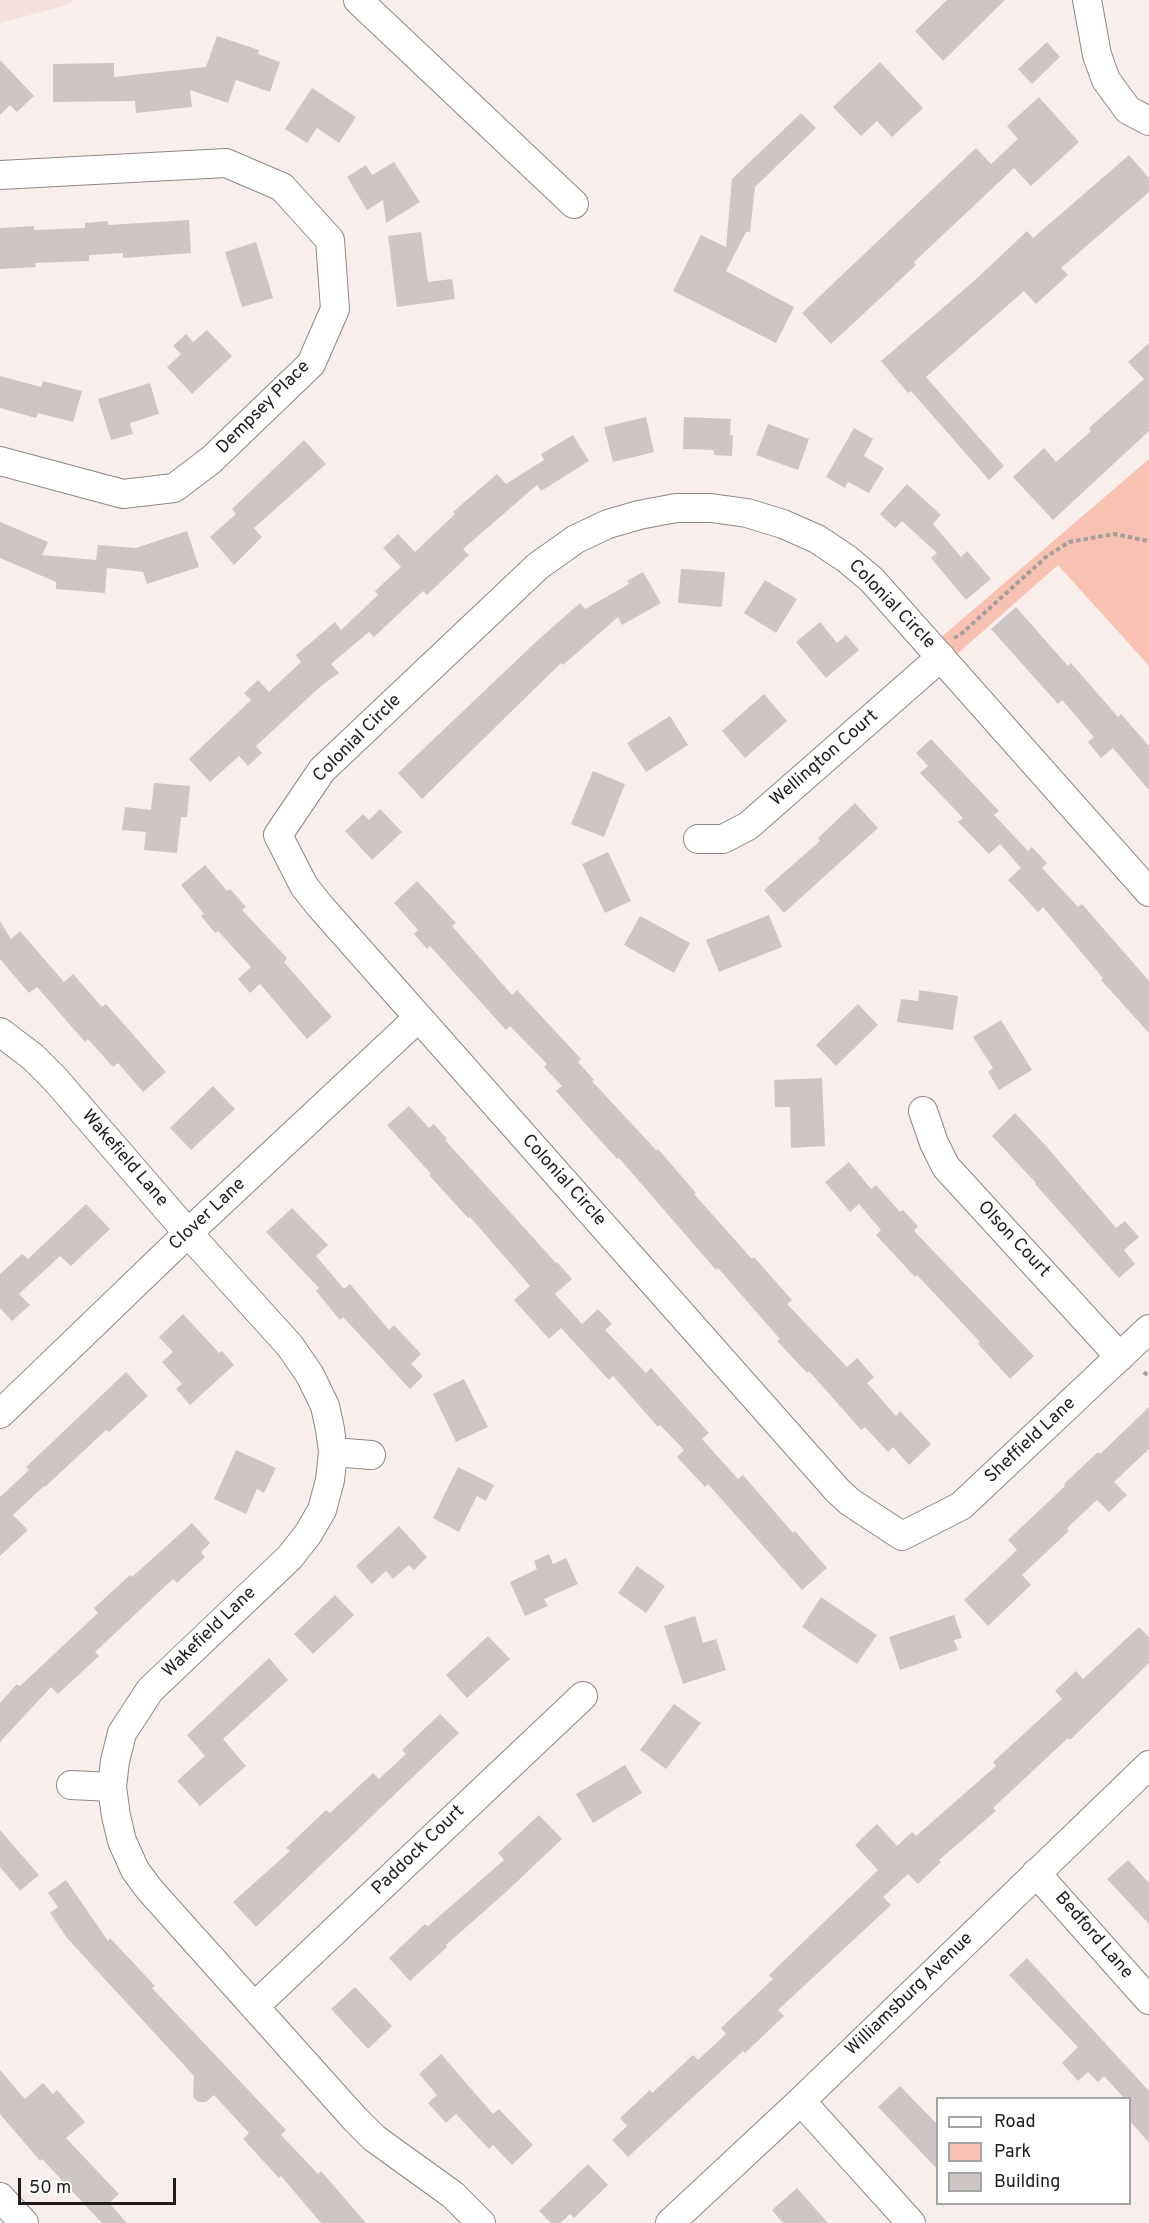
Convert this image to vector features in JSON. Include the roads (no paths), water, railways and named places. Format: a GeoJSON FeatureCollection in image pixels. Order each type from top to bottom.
{"type":"FeatureCollection","features":[{"type":"Feature","properties":{"kind":"street"},"geometry":{"type":"LineString","coordinates":[[358,0],[574,204]]}},
{"type":"Feature","properties":{"kind":"street"},"geometry":{"type":"LineString","coordinates":[[1087,0],[1097,55],[1106,80],[1128,110],[1149,121]]}},
{"type":"Feature","properties":{"kind":"street","name":"Dempsey Place"},"geometry":{"type":"LineString","coordinates":[[0,175],[226,164],[282,187],[330,240],[335,309],[311,364],[211,460],[174,488],[123,494],[0,461]]}},
{"type":"Feature","properties":{"kind":"street","name":"Colonial Circle"},"geometry":{"type":"LineString","coordinates":[[902,1536],[850,1502],[838,1491],[304,886],[278,835],[322,770],[538,566],[576,539],[608,524],[676,508],[711,508],[747,513],[783,524],[818,539],[872,580],[1149,892]]}},
{"type":"Feature","properties":{"kind":"street","name":"Wellington Court"},"geometry":{"type":"LineString","coordinates":[[698,839],[723,839],[748,826],[939,654]]}},
{"type":"Feature","properties":{"kind":"street","name":"Clover Lane"},"geometry":{"type":"LineString","coordinates":[[0,1414],[418,1017]]}},
{"type":"Feature","properties":{"kind":"street","name":"Wakefield Lane"},"geometry":{"type":"LineString","coordinates":[[0,1032],[33,1057],[55,1079],[188,1233],[290,1346],[310,1375],[325,1406],[333,1452],[330,1480],[322,1510],[308,1534],[290,1557],[150,1690],[122,1733],[112,1787],[122,1841],[135,1870],[149,1889],[355,2119],[374,2138],[453,2195],[481,2223]]}},
{"type":"Feature","properties":{"kind":"street","name":"Olson Court"},"geometry":{"type":"LineString","coordinates":[[922,1111],[946,1167],[1132,1364]]}},
{"type":"Feature","properties":{"kind":"street","name":"Sheffield Lane"},"geometry":{"type":"LineString","coordinates":[[902,1536],[961,1506],[1132,1364],[1149,1329]]}},
{"type":"Feature","properties":{"kind":"street"},"geometry":{"type":"LineString","coordinates":[[333,1452],[372,1455]]}},
{"type":"Feature","properties":{"kind":"street","name":"Paddock Court"},"geometry":{"type":"LineString","coordinates":[[255,2006],[583,1696]]}},
{"type":"Feature","properties":{"kind":"street","name":"Williamsburg Avenue"},"geometry":{"type":"LineString","coordinates":[[670,2223],[801,2101],[1149,1765]]}},
{"type":"Feature","properties":{"kind":"street"},"geometry":{"type":"LineString","coordinates":[[71,1785],[112,1787]]}},
{"type":"Feature","properties":{"kind":"street","name":"Bedford Lane"},"geometry":{"type":"LineString","coordinates":[[1036,1873],[1149,2000]]}},
{"type":"Feature","properties":{"kind":"street"},"geometry":{"type":"LineString","coordinates":[[801,2101],[911,2223]]}},
{"type":"Feature","properties":{"kind":"street"},"geometry":{"type":"LineString","coordinates":[[0,2197],[24,2223]]}}]}
